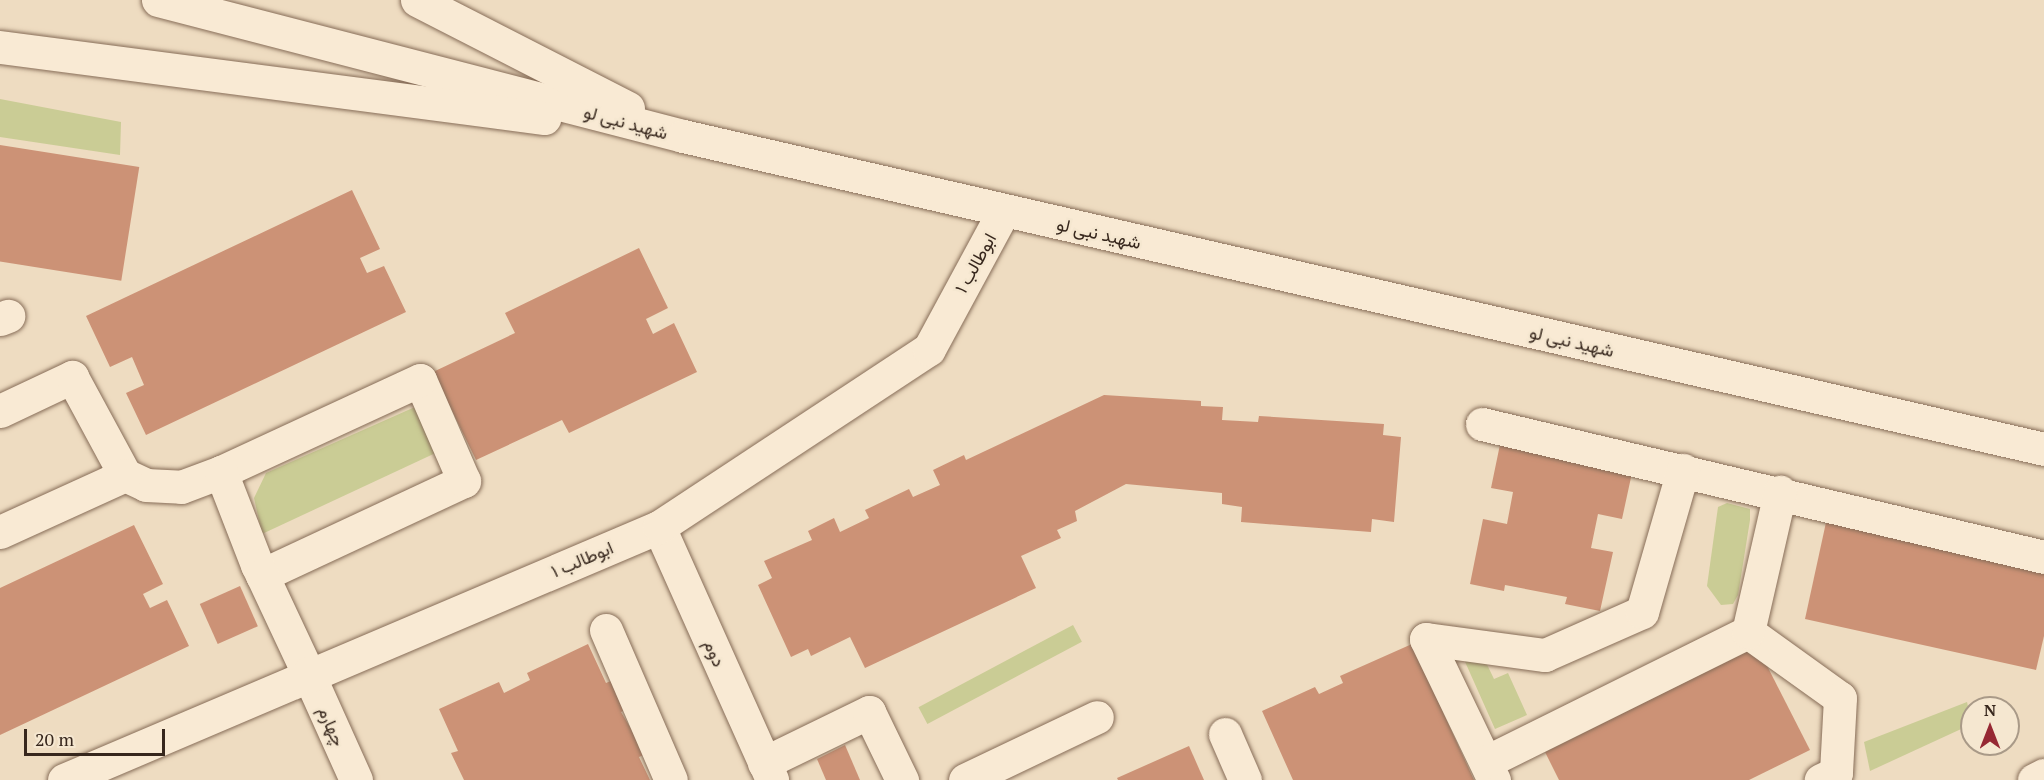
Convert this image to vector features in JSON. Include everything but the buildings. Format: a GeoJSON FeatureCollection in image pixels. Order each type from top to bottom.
{"type":"FeatureCollection","features":[{"type":"Feature","properties":{"kind":"street","name":"شهید نبی لو"},"geometry":{"type":"LineString","coordinates":[[158,0],[683,136],[1003,212],[2044,449]]}},
{"type":"Feature","properties":{"kind":"street"},"geometry":{"type":"LineString","coordinates":[[417,0],[683,136]]}},
{"type":"Feature","properties":{"kind":"street"},"geometry":{"type":"LineString","coordinates":[[0,48],[683,136]]}},
{"type":"Feature","properties":{"kind":"street","name":"ابوطالب ۱"},"geometry":{"type":"LineString","coordinates":[[64,780],[308,673],[659,527],[929,348],[1003,212]]}},
{"type":"Feature","properties":{"kind":"street"},"geometry":{"type":"LineString","coordinates":[[0,411],[72,377],[125,475],[146,486],[181,487],[221,472],[420,380],[464,481],[262,575]]}},
{"type":"Feature","properties":{"kind":"street"},"geometry":{"type":"LineString","coordinates":[[1482,424],[1780,492],[2044,557]]}},
{"type":"Feature","properties":{"kind":"street"},"geometry":{"type":"LineString","coordinates":[[1683,470],[1642,612],[1545,655],[1426,639],[1490,771],[1748,632],[1780,492]]}},
{"type":"Feature","properties":{"kind":"street","name":"چهارم"},"geometry":{"type":"LineString","coordinates":[[221,472],[262,575],[356,780]]}},
{"type":"Feature","properties":{"kind":"street"},"geometry":{"type":"LineString","coordinates":[[0,532],[125,475]]}},
{"type":"Feature","properties":{"kind":"street","name":"دوم"},"geometry":{"type":"LineString","coordinates":[[659,527],[768,772]]}},
{"type":"Feature","properties":{"kind":"street"},"geometry":{"type":"LineString","coordinates":[[606,630],[670,780]]}},
{"type":"Feature","properties":{"kind":"street"},"geometry":{"type":"LineString","coordinates":[[1748,632],[1840,698],[1836,773],[1821,780]]}},
{"type":"Feature","properties":{"kind":"street"},"geometry":{"type":"LineString","coordinates":[[768,772],[868,712],[902,780]]}},
{"type":"Feature","properties":{"kind":"street"},"geometry":{"type":"LineString","coordinates":[[965,780],[1097,717]]}},
{"type":"Feature","properties":{"kind":"street"},"geometry":{"type":"LineString","coordinates":[[1226,734],[1245,780]]}},
{"type":"Feature","properties":{"kind":"street"},"geometry":{"type":"LineString","coordinates":[[2034,780],[2044,775]]}},
{"type":"Feature","properties":{"kind":"green space"},"geometry":{"type":"Polygon","coordinates":[[[0,99],[121,122],[120,155],[0,137],[0,99]]]}},
{"type":"Feature","properties":{"kind":"green space"},"geometry":{"type":"Polygon","coordinates":[[[424,403],[442,450],[262,534],[254,498],[266,473],[424,403]]]}},
{"type":"Feature","properties":{"kind":"green space"},"geometry":{"type":"Polygon","coordinates":[[[1727,503],[1750,509],[1750,520],[1738,595],[1733,604],[1721,605],[1707,586],[1718,507],[1727,503]]]}},
{"type":"Feature","properties":{"kind":"green space"},"geometry":{"type":"Polygon","coordinates":[[[1073,625],[1082,642],[927,724],[918,707],[1073,625]]]}},
{"type":"Feature","properties":{"kind":"green space"},"geometry":{"type":"Polygon","coordinates":[[[1479,648],[1494,679],[1508,673],[1527,715],[1495,729],[1462,655],[1479,648]]]}},
{"type":"Feature","properties":{"kind":"green space"},"geometry":{"type":"Polygon","coordinates":[[[1960,705],[1960,730],[1870,771],[1864,742],[1960,705]]]}}]}
